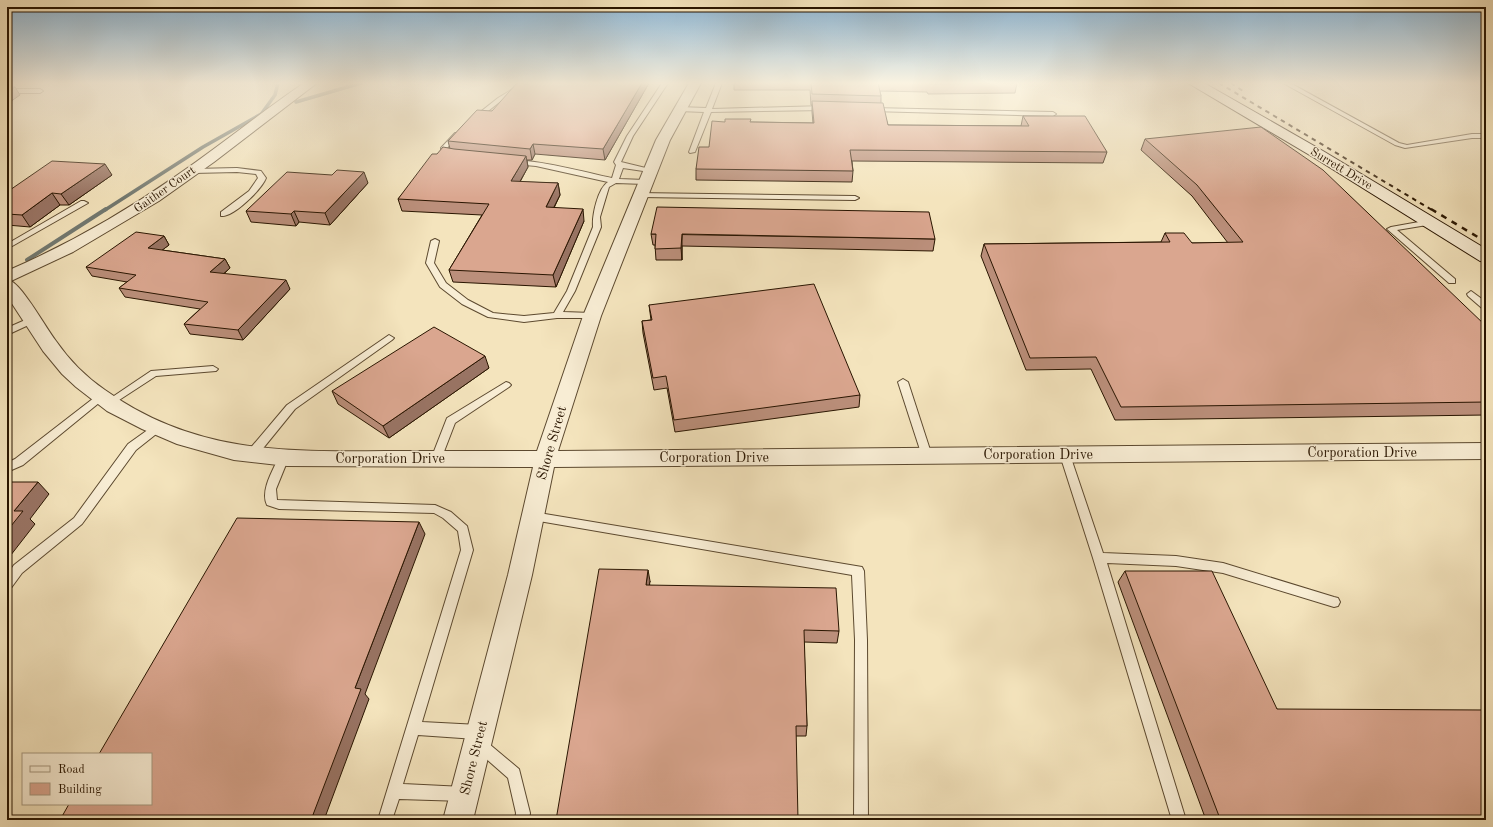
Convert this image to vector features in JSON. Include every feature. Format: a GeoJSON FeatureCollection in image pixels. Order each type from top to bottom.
{"type":"FeatureCollection","features":[{"type":"Feature","properties":{"kind":"street","name":"Gaither Court"},"geometry":{"type":"LineString","coordinates":[[7,277],[87,240],[129,214],[192,171],[259,122]]}},
{"type":"Feature","properties":{"kind":"street","name":"Shore Street"},"geometry":{"type":"LineString","coordinates":[[458,820],[480,737],[533,516],[545,459],[592,316],[645,182],[673,122]]}},
{"type":"Feature","properties":{"kind":"street","name":"Surrett Drive"},"geometry":{"type":"LineString","coordinates":[[1260,122],[1430,222],[1486,257]]}},
{"type":"Feature","properties":{"kind":"street","name":"Corporation Drive"},"geometry":{"type":"LineString","coordinates":[[7,285],[59,359],[84,383],[106,399],[156,428],[187,440],[209,446],[252,454],[284,457],[545,459],[1486,451]]}},
{"type":"Feature","properties":{"kind":"lane"},"geometry":{"type":"LineString","coordinates":[[457,157],[448,156],[444,153],[444,148],[472,122]]}},
{"type":"Feature","properties":{"kind":"lane"},"geometry":{"type":"LineString","coordinates":[[640,122],[630,136],[617,162],[645,182]]}},
{"type":"Feature","properties":{"kind":"lane"},"geometry":{"type":"LineString","coordinates":[[692,152],[704,122]]}},
{"type":"Feature","properties":{"kind":"lane"},"geometry":{"type":"LineString","coordinates":[[1356,122],[1397,144],[1407,146],[1472,136],[1486,136]]}},
{"type":"Feature","properties":{"kind":"lane"},"geometry":{"type":"LineString","coordinates":[[505,161],[536,164],[615,180],[856,198]]}},
{"type":"Feature","properties":{"kind":"lane"},"geometry":{"type":"LineString","coordinates":[[557,315],[571,291],[597,227],[596,217],[606,186],[615,180],[620,165]]}},
{"type":"Feature","properties":{"kind":"lane"},"geometry":{"type":"LineString","coordinates":[[192,171],[219,170],[259,172],[262,182],[255,190],[224,214]]}},
{"type":"Feature","properties":{"kind":"lane"},"geometry":{"type":"LineString","coordinates":[[7,247],[84,204]]}},
{"type":"Feature","properties":{"kind":"lane"},"geometry":{"type":"LineString","coordinates":[[1430,222],[1391,229],[1452,281]]}},
{"type":"Feature","properties":{"kind":"lane"},"geometry":{"type":"LineString","coordinates":[[435,241],[430,263],[443,285],[465,302],[491,315],[524,319],[557,315],[592,316]]}},
{"type":"Feature","properties":{"kind":"lane"},"geometry":{"type":"LineString","coordinates":[[1471,294],[1486,308]]}},
{"type":"Feature","properties":{"kind":"lane"},"geometry":{"type":"LineString","coordinates":[[7,332],[32,320]]}},
{"type":"Feature","properties":{"kind":"lane"},"geometry":{"type":"LineString","coordinates":[[252,454],[291,407],[389,338]]}},
{"type":"Feature","properties":{"kind":"lane"},"geometry":{"type":"LineString","coordinates":[[7,468],[19,462],[106,399],[154,373],[212,369]]}},
{"type":"Feature","properties":{"kind":"lane"},"geometry":{"type":"LineString","coordinates":[[903,382],[927,456]]}},
{"type":"Feature","properties":{"kind":"lane"},"geometry":{"type":"LineString","coordinates":[[436,459],[451,421],[506,385]]}},
{"type":"Feature","properties":{"kind":"lane"},"geometry":{"type":"LineString","coordinates":[[7,584],[18,569],[78,521],[132,447],[156,428]]}},
{"type":"Feature","properties":{"kind":"lane"},"geometry":{"type":"LineString","coordinates":[[1065,455],[1099,558],[1179,820]]}},
{"type":"Feature","properties":{"kind":"lane"},"geometry":{"type":"LineString","coordinates":[[284,457],[271,489],[271,502],[279,505],[435,509],[447,515],[463,529],[467,550],[385,820]]}},
{"type":"Feature","properties":{"kind":"lane"},"geometry":{"type":"LineString","coordinates":[[533,516],[858,571],[861,640],[861,820]]}},
{"type":"Feature","properties":{"kind":"lane"},"geometry":{"type":"LineString","coordinates":[[1099,558],[1176,561],[1223,568],[1334,602]]}},
{"type":"Feature","properties":{"kind":"lane"},"geometry":{"type":"LineString","coordinates":[[413,728],[480,737],[514,774],[523,813],[522,820]]}},
{"type":"Feature","properties":{"kind":"lane"},"geometry":{"type":"LineString","coordinates":[[394,791],[465,794]]}},
{"type":"Feature","properties":{"kind":"building"},"geometry":{"type":"Polygon","coordinates":[[[466,122],[619,122],[603,149],[533,144],[530,149],[448,141],[466,122]]]}},
{"type":"Feature","properties":{"kind":"building"},"geometry":{"type":"Polygon","coordinates":[[[712,122],[814,123],[814,122],[887,122],[888,125],[1029,126],[1026,122],[1088,122],[1107,152],[850,150],[853,171],[696,169],[699,147],[709,147],[712,122]]]}},
{"type":"Feature","properties":{"kind":"building"},"geometry":{"type":"Polygon","coordinates":[[[1261,127],[1323,170],[1486,326],[1486,402],[1121,407],[1096,357],[1030,358],[984,244],[1170,242],[1165,233],[1184,233],[1192,243],[1243,242],[1197,185],[1145,139],[1261,127]]]}},
{"type":"Feature","properties":{"kind":"building"},"geometry":{"type":"Polygon","coordinates":[[[443,147],[526,156],[511,181],[558,183],[546,207],[583,209],[553,275],[449,270],[489,204],[398,199],[432,154],[437,154],[443,147]]]}},
{"type":"Feature","properties":{"kind":"building"},"geometry":{"type":"Polygon","coordinates":[[[52,161],[105,164],[61,194],[52,193],[22,215],[7,214],[7,192],[52,161]]]}},
{"type":"Feature","properties":{"kind":"building"},"geometry":{"type":"Polygon","coordinates":[[[337,170],[364,172],[325,213],[294,211],[291,214],[246,211],[287,172],[332,175],[337,170]]]}},
{"type":"Feature","properties":{"kind":"building"},"geometry":{"type":"Polygon","coordinates":[[[657,207],[929,212],[935,239],[682,234],[681,248],[655,249],[656,234],[651,234],[657,207]]]}},
{"type":"Feature","properties":{"kind":"building"},"geometry":{"type":"Polygon","coordinates":[[[136,232],[164,236],[148,248],[225,259],[210,272],[286,280],[238,330],[184,324],[208,302],[119,288],[136,275],[86,267],[136,232]]]}},
{"type":"Feature","properties":{"kind":"building"},"geometry":{"type":"Polygon","coordinates":[[[814,284],[860,395],[674,420],[666,376],[653,378],[642,321],[652,320],[649,305],[814,284]]]}},
{"type":"Feature","properties":{"kind":"building"},"geometry":{"type":"Polygon","coordinates":[[[434,327],[485,356],[383,426],[332,391],[434,327]]]}},
{"type":"Feature","properties":{"kind":"building"},"geometry":{"type":"Polygon","coordinates":[[[7,482],[38,482],[14,511],[23,511],[7,531],[7,482]]]}},
{"type":"Feature","properties":{"kind":"building"},"geometry":{"type":"Polygon","coordinates":[[[237,518],[419,522],[355,688],[361,689],[311,820],[60,820],[68,805],[152,805],[152,753],[100,753],[237,518]]]}},
{"type":"Feature","properties":{"kind":"building"},"geometry":{"type":"Polygon","coordinates":[[[599,569],[648,570],[646,585],[836,588],[839,631],[804,630],[807,726],[796,726],[798,820],[556,820],[599,569]]]}},
{"type":"Feature","properties":{"kind":"building"},"geometry":{"type":"Polygon","coordinates":[[[1125,571],[1212,571],[1277,709],[1486,710],[1486,820],[1305,820],[1304,816],[1219,816],[1125,571]]]}},
{"type":"Feature","properties":{"kind":"waterway"},"geometry":{"type":"LineString","coordinates":[[105,210],[203,147],[248,122]]}},
{"type":"Feature","properties":{"kind":"waterway"},"geometry":{"type":"LineString","coordinates":[[27,260],[106,209]]}},
{"type":"Feature","properties":{"kind":"railway"},"geometry":{"type":"LineString","coordinates":[[1284,122],[1432,210]]}},
{"type":"Feature","properties":{"kind":"railway"},"geometry":{"type":"LineString","coordinates":[[1431,209],[1486,242]]}}]}
